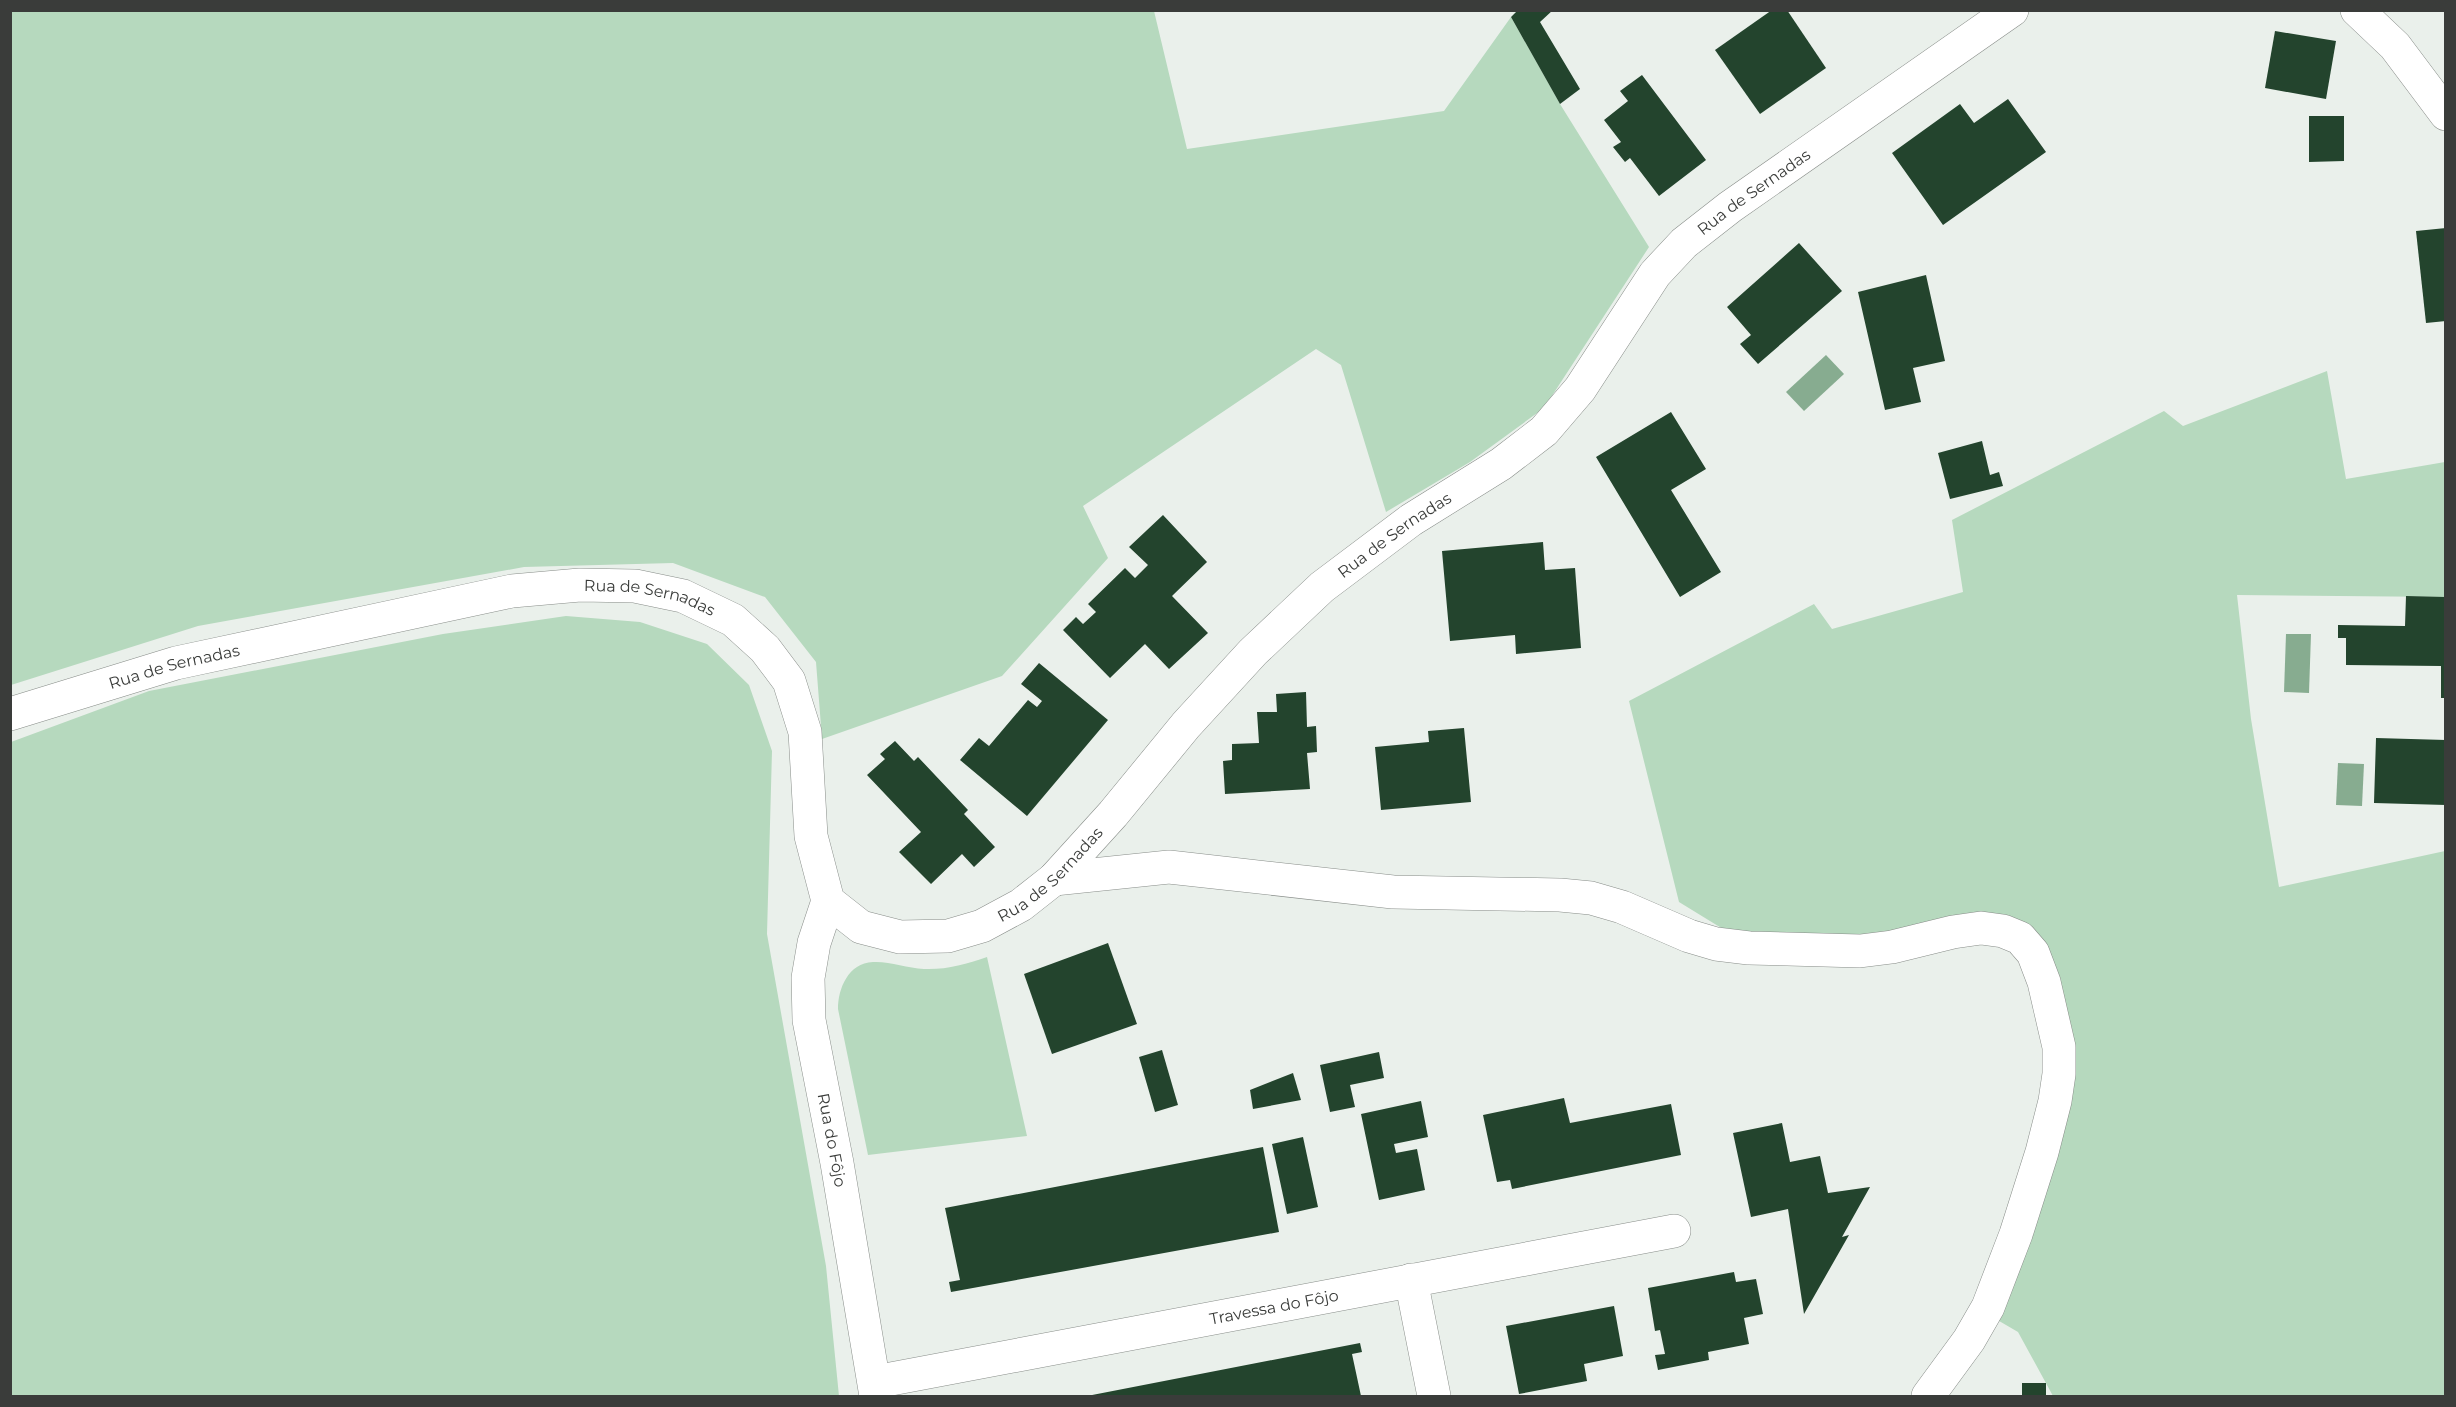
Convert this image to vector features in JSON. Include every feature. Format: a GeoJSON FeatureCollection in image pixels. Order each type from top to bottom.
{"type":"FeatureCollection","features":[{"type":"Feature","properties":{"kind":"street","name":"Rua de Sernadas"},"geometry":{"type":"LineString","coordinates":[[10,714],[176,663],[512,591],[580,585],[635,586],[683,596],[733,620],[765,649],[789,681],[805,732],[811,836],[828,901],[861,927],[900,937],[948,936],[982,926],[1021,905],[1054,879],[1113,814],[1186,725],[1246,660],[1322,587],[1411,519],[1501,464],[1544,431],[1580,389],[1655,274],[1684,243],[1730,207],[2012,10]]}},
{"type":"Feature","properties":{"kind":"street"},"geometry":{"type":"LineString","coordinates":[[2357,10],[2395,46],[2442,102]]}},
{"type":"Feature","properties":{"kind":"street"},"geometry":{"type":"LineString","coordinates":[[1054,879],[1169,867],[1393,892],[1560,895],[1591,898],[1622,907],[1689,936],[1716,944],[1749,948],[1860,951],[1892,947],[1953,932],[1981,928],[2003,931],[2020,938],[2033,954],[2043,982],[2059,1047],[2059,1074],[2055,1101],[2042,1152],[2016,1234],[1988,1307],[1969,1340],[1928,1396]]}},
{"type":"Feature","properties":{"kind":"street","name":"Rua do Fôjo"},"geometry":{"type":"LineString","coordinates":[[828,901],[814,943],[808,978],[809,1020],[837,1163],[876,1389]]}},
{"type":"Feature","properties":{"kind":"street","name":"Travessa do Fôjo"},"geometry":{"type":"LineString","coordinates":[[876,1389],[1411,1280],[1674,1231]]}},
{"type":"Feature","properties":{"kind":"street"},"geometry":{"type":"LineString","coordinates":[[1411,1280],[1434,1396]]}},
{"type":"Feature","properties":{"kind":"shaded area"},"geometry":{"type":"Polygon","coordinates":[[[10,11],[1154,11],[1187,149],[1444,111],[1511,17],[1560,104],[1649,247],[1544,408],[1470,462],[1386,512],[1341,365],[1316,349],[1083,506],[1108,558],[1002,676],[822,739],[816,662],[765,597],[673,563],[524,567],[198,626],[11,685],[10,11]]]}},
{"type":"Feature","properties":{"kind":"shaded area"},"geometry":{"type":"Polygon","coordinates":[[[1826,355],[1844,374],[1804,411],[1786,392],[1826,355]]]}},
{"type":"Feature","properties":{"kind":"shaded area"},"geometry":{"type":"Polygon","coordinates":[[[2327,371],[2346,479],[2445,462],[2445,597],[2237,595],[2251,719],[2279,887],[2445,851],[2445,1396],[2053,1396],[2018,1332],[1994,1318],[2075,1066],[2036,933],[1877,938],[1765,938],[1723,929],[1679,902],[1629,701],[1814,604],[1832,629],[1963,592],[1952,520],[2164,411],[2183,426],[2327,371]]]}},
{"type":"Feature","properties":{"kind":"shaded area"},"geometry":{"type":"Polygon","coordinates":[[[566,616],[640,622],[707,644],[749,685],[772,751],[767,934],[826,1266],[839,1396],[11,1396],[11,742],[149,691],[443,634],[566,616]]]}},
{"type":"Feature","properties":{"kind":"shaded area"},"geometry":{"type":"Polygon","coordinates":[[[2286,634],[2311,634],[2309,693],[2284,692],[2286,634]]]}},
{"type":"Feature","properties":{"kind":"shaded area"},"geometry":{"type":"Polygon","coordinates":[[[2338,763],[2364,764],[2362,806],[2336,805],[2338,763]]]}},
{"type":"Feature","properties":{"kind":"shaded area"},"geometry":{"type":"Polygon","coordinates":[[[987,957],[1027,1136],[868,1155],[838,1009],[840,993],[846,978],[864,963],[940,969],[987,957]]]}},
{"type":"Feature","properties":{"kind":"building"},"geometry":{"type":"Polygon","coordinates":[[[1518,10],[1553,10],[1540,22],[1580,89],[1560,104],[1511,17],[1518,10]]]}},
{"type":"Feature","properties":{"kind":"building"},"geometry":{"type":"Polygon","coordinates":[[[1772,10],[1787,10],[1826,68],[1760,114],[1715,50],[1772,10]]]}},
{"type":"Feature","properties":{"kind":"building"},"geometry":{"type":"Polygon","coordinates":[[[2275,31],[2336,41],[2326,99],[2265,88],[2275,31]]]}},
{"type":"Feature","properties":{"kind":"building"},"geometry":{"type":"Polygon","coordinates":[[[1642,75],[1706,160],[1659,196],[1630,158],[1625,162],[1613,147],[1621,142],[1604,120],[1628,101],[1620,91],[1642,75]]]}},
{"type":"Feature","properties":{"kind":"building"},"geometry":{"type":"Polygon","coordinates":[[[2008,99],[2046,152],[1943,225],[1892,153],[1960,104],[1974,123],[2008,99]]]}},
{"type":"Feature","properties":{"kind":"building"},"geometry":{"type":"Polygon","coordinates":[[[2309,116],[2344,116],[2344,161],[2309,162],[2309,116]]]}},
{"type":"Feature","properties":{"kind":"building"},"geometry":{"type":"Polygon","coordinates":[[[2446,228],[2446,321],[2426,323],[2416,231],[2446,228]]]}},
{"type":"Feature","properties":{"kind":"building"},"geometry":{"type":"Polygon","coordinates":[[[1799,243],[1842,291],[1758,364],[1740,344],[1751,335],[1727,307],[1799,243]]]}},
{"type":"Feature","properties":{"kind":"building"},"geometry":{"type":"Polygon","coordinates":[[[1926,275],[1945,361],[1913,368],[1921,402],[1885,410],[1858,292],[1926,275]]]}},
{"type":"Feature","properties":{"kind":"building"},"geometry":{"type":"Polygon","coordinates":[[[1671,412],[1706,469],[1671,490],[1721,572],[1680,597],[1596,457],[1671,412]]]}},
{"type":"Feature","properties":{"kind":"building"},"geometry":{"type":"Polygon","coordinates":[[[1982,441],[1990,475],[1999,472],[2003,486],[1950,499],[1938,453],[1982,441]]]}},
{"type":"Feature","properties":{"kind":"building"},"geometry":{"type":"Polygon","coordinates":[[[1163,515],[1207,562],[1172,596],[1208,633],[1169,669],[1145,644],[1110,678],[1063,630],[1076,617],[1083,624],[1096,612],[1088,604],[1125,568],[1135,578],[1148,565],[1129,547],[1163,515]]]}},
{"type":"Feature","properties":{"kind":"building"},"geometry":{"type":"Polygon","coordinates":[[[1543,542],[1545,570],[1575,568],[1581,648],[1516,654],[1515,635],[1450,641],[1442,551],[1543,542]]]}},
{"type":"Feature","properties":{"kind":"building"},"geometry":{"type":"Polygon","coordinates":[[[2406,596],[2446,597],[2446,698],[2441,698],[2441,666],[2346,665],[2346,638],[2338,638],[2338,625],[2405,626],[2406,596]]]}},
{"type":"Feature","properties":{"kind":"building"},"geometry":{"type":"Polygon","coordinates":[[[1039,663],[1108,720],[1027,816],[960,760],[979,738],[989,746],[1028,700],[1037,707],[1042,701],[1021,684],[1039,663]]]}},
{"type":"Feature","properties":{"kind":"building"},"geometry":{"type":"Polygon","coordinates":[[[1306,692],[1307,727],[1316,726],[1317,752],[1307,753],[1310,789],[1225,794],[1223,761],[1232,760],[1232,744],[1259,743],[1257,712],[1277,712],[1276,694],[1306,692]]]}},
{"type":"Feature","properties":{"kind":"building"},"geometry":{"type":"Polygon","coordinates":[[[1464,728],[1471,802],[1381,810],[1375,747],[1429,742],[1428,731],[1464,728]]]}},
{"type":"Feature","properties":{"kind":"building"},"geometry":{"type":"Polygon","coordinates":[[[2376,738],[2446,740],[2446,805],[2374,803],[2376,738]]]}},
{"type":"Feature","properties":{"kind":"building"},"geometry":{"type":"Polygon","coordinates":[[[895,741],[914,761],[918,757],[968,810],[964,814],[995,847],[974,867],[962,854],[931,884],[899,852],[921,832],[867,775],[885,759],[880,754],[895,741]]]}},
{"type":"Feature","properties":{"kind":"building"},"geometry":{"type":"Polygon","coordinates":[[[1108,943],[1137,1024],[1052,1054],[1024,974],[1108,943]]]}},
{"type":"Feature","properties":{"kind":"building"},"geometry":{"type":"Polygon","coordinates":[[[1162,1050],[1178,1105],[1155,1112],[1139,1057],[1162,1050]]]}},
{"type":"Feature","properties":{"kind":"building"},"geometry":{"type":"Polygon","coordinates":[[[1379,1052],[1384,1078],[1350,1085],[1355,1107],[1330,1112],[1320,1065],[1379,1052]]]}},
{"type":"Feature","properties":{"kind":"building"},"geometry":{"type":"Polygon","coordinates":[[[1293,1073],[1301,1100],[1253,1109],[1250,1090],[1293,1073]]]}},
{"type":"Feature","properties":{"kind":"building"},"geometry":{"type":"Polygon","coordinates":[[[1564,1098],[1570,1123],[1671,1104],[1681,1155],[1512,1189],[1510,1180],[1497,1182],[1483,1115],[1564,1098]]]}},
{"type":"Feature","properties":{"kind":"building"},"geometry":{"type":"Polygon","coordinates":[[[1421,1101],[1428,1137],[1394,1144],[1396,1153],[1417,1149],[1425,1190],[1379,1200],[1361,1114],[1421,1101]]]}},
{"type":"Feature","properties":{"kind":"building"},"geometry":{"type":"Polygon","coordinates":[[[1782,1123],[1790,1162],[1820,1156],[1828,1193],[1870,1187],[1842,1237],[1849,1235],[1804,1314],[1788,1209],[1751,1217],[1733,1133],[1782,1123]]]}},
{"type":"Feature","properties":{"kind":"building"},"geometry":{"type":"Polygon","coordinates":[[[1303,1137],[1318,1207],[1287,1214],[1272,1144],[1303,1137]]]}},
{"type":"Feature","properties":{"kind":"building"},"geometry":{"type":"Polygon","coordinates":[[[1263,1147],[1279,1232],[951,1292],[949,1282],[960,1280],[945,1208],[1263,1147]]]}},
{"type":"Feature","properties":{"kind":"building"},"geometry":{"type":"Polygon","coordinates":[[[1734,1272],[1736,1282],[1756,1279],[1763,1314],[1744,1318],[1749,1344],[1708,1352],[1709,1360],[1658,1370],[1655,1355],[1665,1354],[1660,1330],[1655,1331],[1648,1288],[1734,1272]]]}},
{"type":"Feature","properties":{"kind":"building"},"geometry":{"type":"Polygon","coordinates":[[[1614,1306],[1623,1356],[1584,1364],[1587,1381],[1519,1394],[1506,1326],[1614,1306]]]}},
{"type":"Feature","properties":{"kind":"building"},"geometry":{"type":"Polygon","coordinates":[[[1360,1343],[1362,1352],[1352,1354],[1361,1396],[1087,1396],[1360,1343]]]}},
{"type":"Feature","properties":{"kind":"building"},"geometry":{"type":"Polygon","coordinates":[[[2022,1383],[2046,1383],[2046,1396],[2022,1396],[2022,1383]]]}}]}
